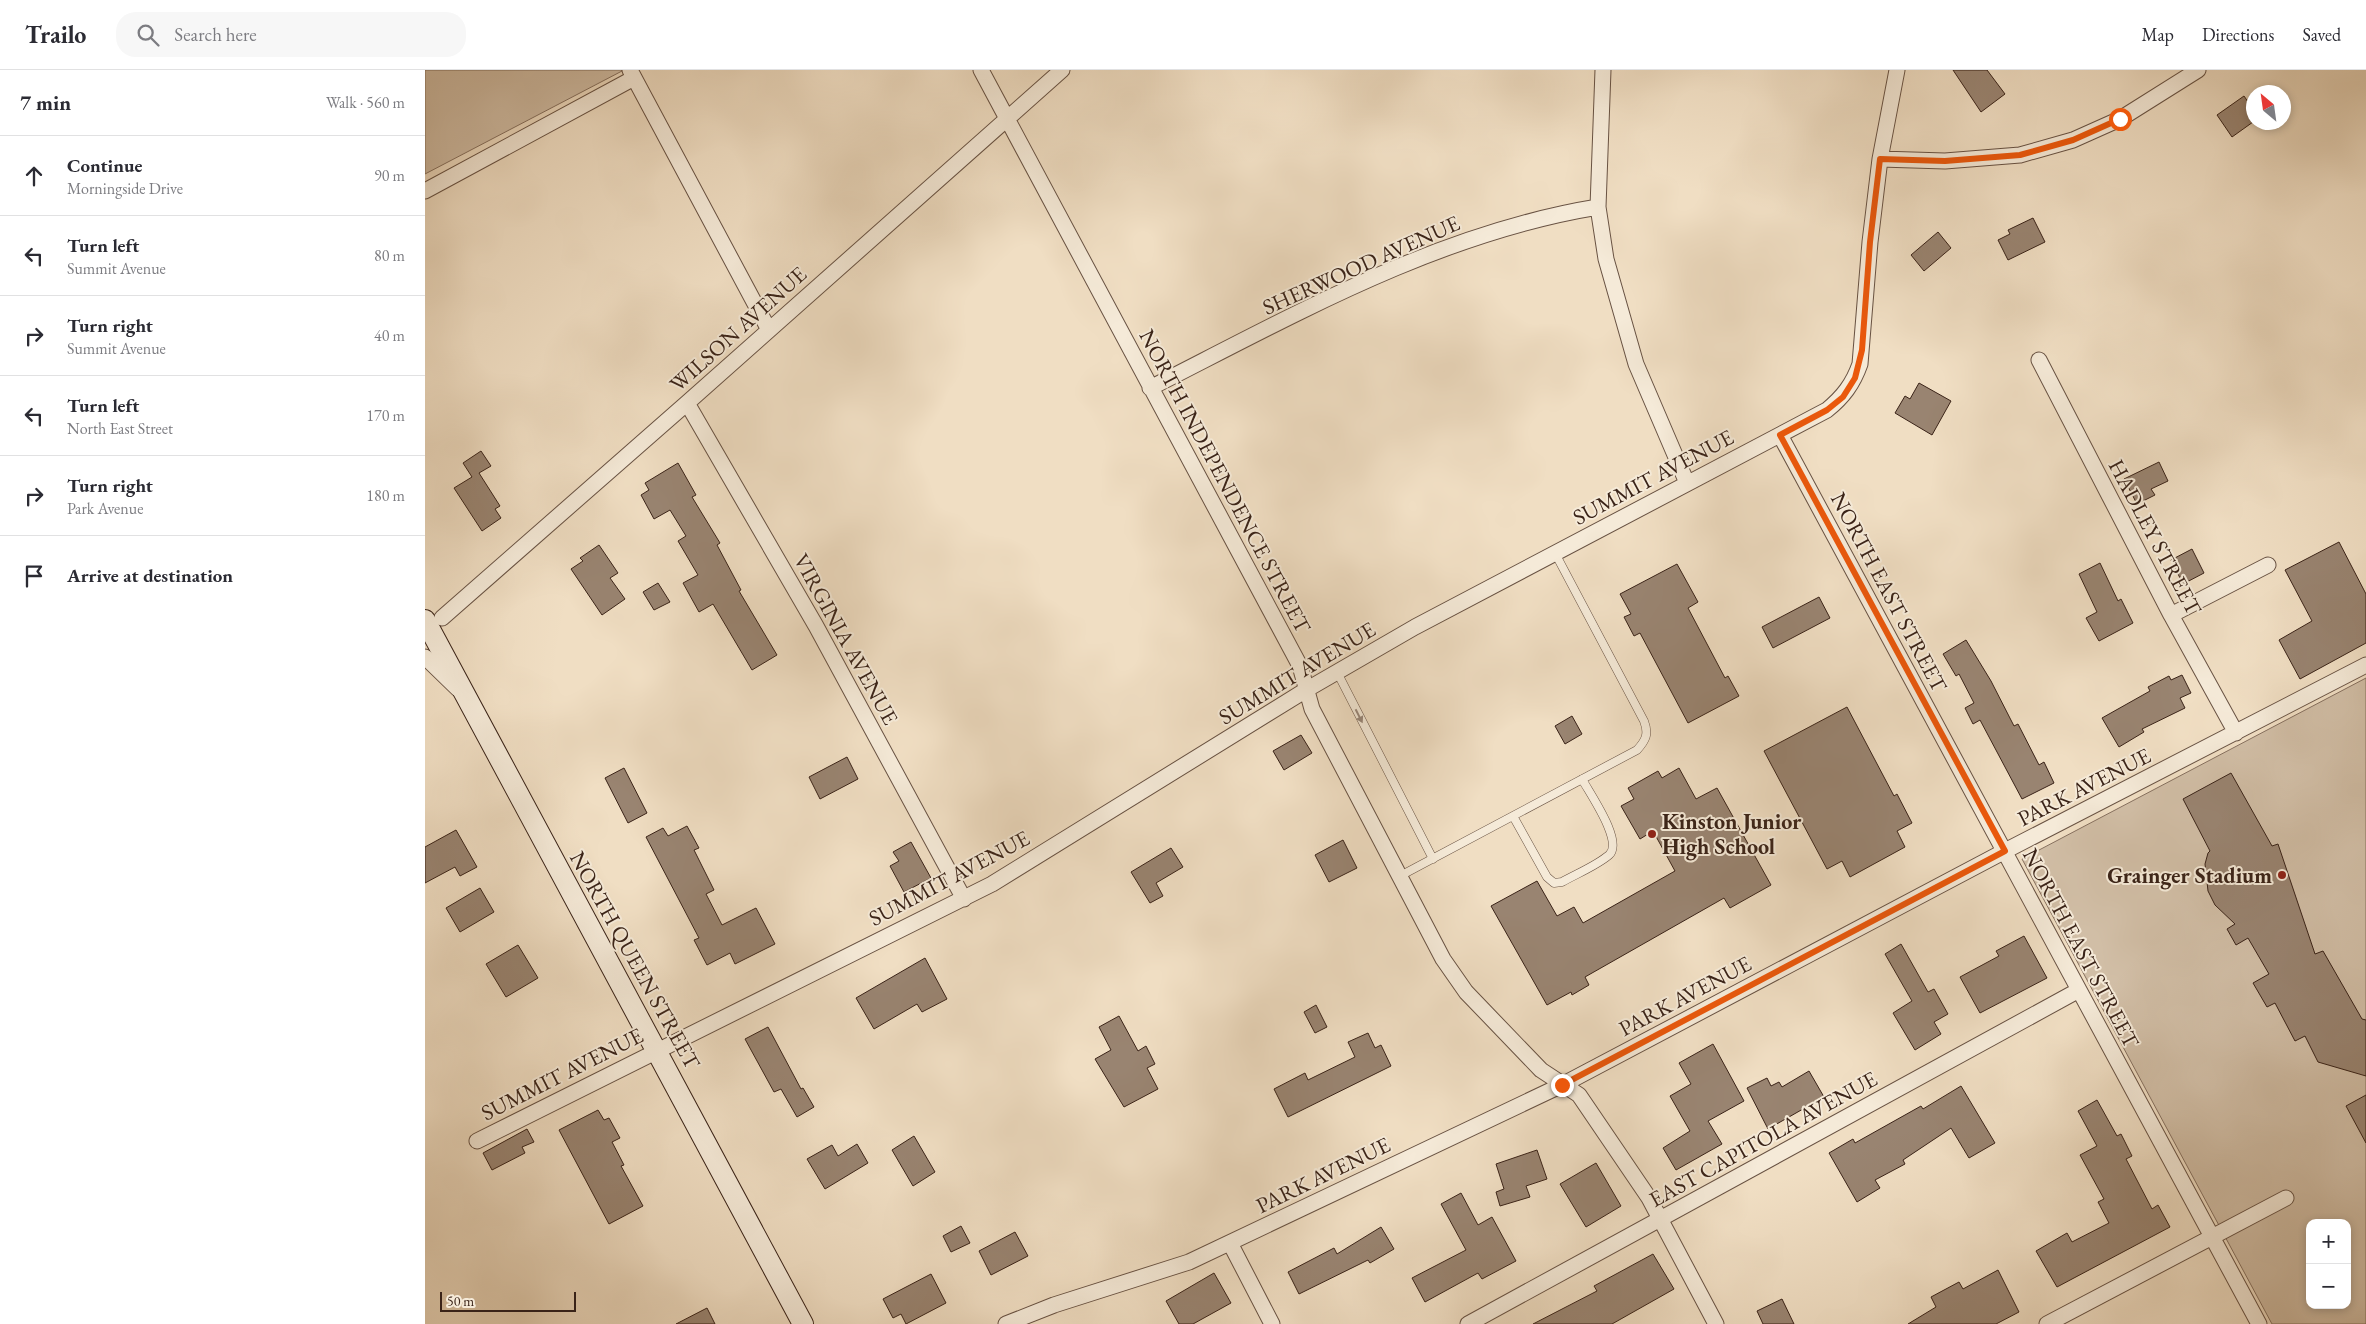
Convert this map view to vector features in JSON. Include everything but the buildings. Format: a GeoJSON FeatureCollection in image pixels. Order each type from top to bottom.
{"type":"FeatureCollection","features":[{"type":"Feature","properties":{"kind":"main road","name":"NORTH QUEEN STREET"},"geometry":{"type":"LineString","coordinates":[[433,619],[463,693],[803,1324]]}},
{"type":"Feature","properties":{"kind":"street","name":"NORTH INDEPENDENCE STREET"},"geometry":{"type":"LineString","coordinates":[[981,70],[1300,666],[1312,709],[1443,959],[1466,992],[1541,1070],[1579,1095],[1649,1198],[1716,1324]]}},
{"type":"Feature","properties":{"kind":"street","name":"WILSON AVENUE"},"geometry":{"type":"LineString","coordinates":[[433,619],[687,404],[1062,70]]}},
{"type":"Feature","properties":{"kind":"street"},"geometry":{"type":"LineString","coordinates":[[1603,70],[1599,207],[1606,260],[1636,364],[1687,483]]}},
{"type":"Feature","properties":{"kind":"street","name":"SUMMIT AVENUE"},"geometry":{"type":"LineString","coordinates":[[477,1141],[992,884],[1307,690],[1415,627],[1827,410],[1843,397],[1855,378],[1862,350],[1870,242],[1880,159],[1897,70]]}},
{"type":"Feature","properties":{"kind":"street"},"geometry":{"type":"LineString","coordinates":[[1880,159],[1945,161],[2020,155],[2073,140],[2120,119],[2198,70]]}},
{"type":"Feature","properties":{"kind":"street"},"geometry":{"type":"LineString","coordinates":[[425,191],[632,74],[769,330]]}},
{"type":"Feature","properties":{"kind":"street","name":"SHERWOOD AVENUE"},"geometry":{"type":"LineString","coordinates":[[1150,388],[1279,323],[1421,256],[1466,240],[1567,212],[1599,207]]}},
{"type":"Feature","properties":{"kind":"street","name":"HADLEY STREET"},"geometry":{"type":"LineString","coordinates":[[2039,360],[2171,615],[2236,733]]}},
{"type":"Feature","properties":{"kind":"street","name":"VIRGINIA AVENUE"},"geometry":{"type":"LineString","coordinates":[[687,404],[816,626],[964,899]]}},
{"type":"Feature","properties":{"kind":"street","name":"NORTH EAST STREET"},"geometry":{"type":"LineString","coordinates":[[1780,435],[2259,1324]]}},
{"type":"Feature","properties":{"kind":"street"},"geometry":{"type":"LineString","coordinates":[[2171,615],[2268,566]]}},
{"type":"Feature","properties":{"kind":"street"},"geometry":{"type":"LineString","coordinates":[[425,657],[463,693]]}},
{"type":"Feature","properties":{"kind":"street","name":"PARK AVENUE"},"geometry":{"type":"LineString","coordinates":[[1006,1324],[1054,1305],[1189,1262],[1562,1085],[2005,851],[2366,665]]}},
{"type":"Feature","properties":{"kind":"street","name":"EAST CAPITOLA AVENUE"},"geometry":{"type":"LineString","coordinates":[[1469,1324],[2079,990]]}},
{"type":"Feature","properties":{"kind":"street"},"geometry":{"type":"LineString","coordinates":[[2047,1324],[2286,1198]]}},
{"type":"Feature","properties":{"kind":"street"},"geometry":{"type":"LineString","coordinates":[[1230,1243],[1272,1324]]}},
{"type":"Feature","properties":{"kind":"lane"},"geometry":{"type":"LineString","coordinates":[[1400,876],[1637,750],[1646,740],[1647,730],[1555,553]]}},
{"type":"Feature","properties":{"kind":"lane"},"geometry":{"type":"LineString","coordinates":[[1337,672],[1433,859]]}},
{"type":"Feature","properties":{"kind":"lane"},"geometry":{"type":"LineString","coordinates":[[1513,816],[1547,877],[1554,883],[1562,882],[1609,855],[1614,842],[1582,779]]}},
{"type":"Feature","properties":{"kind":"shaded area"},"geometry":{"type":"Polygon","coordinates":[[[425,70],[621,70],[622,71],[425,174],[425,70]]]}},
{"type":"Feature","properties":{"kind":"shaded area"},"geometry":{"type":"Polygon","coordinates":[[[2366,678],[2366,1324],[2272,1324],[2022,859],[2366,678]]]}},
{"type":"Feature","properties":{"kind":"place","name":"Kinston Junior High School"},"geometry":{"type":"Point","coordinates":[1652,834]}},
{"type":"Feature","properties":{"kind":"place","name":"Grainger Stadium"},"geometry":{"type":"Point","coordinates":[2282,875]}},
{"type":"Feature","properties":{"kind":"route"},"geometry":{"type":"LineString","coordinates":[[1562,1085],[2005,851],[1780,435],[1827,410],[1843,397],[1855,378],[1862,350],[1870,242],[1880,159],[1945,161],[2020,155],[2073,140],[2120,119]]}}]}
